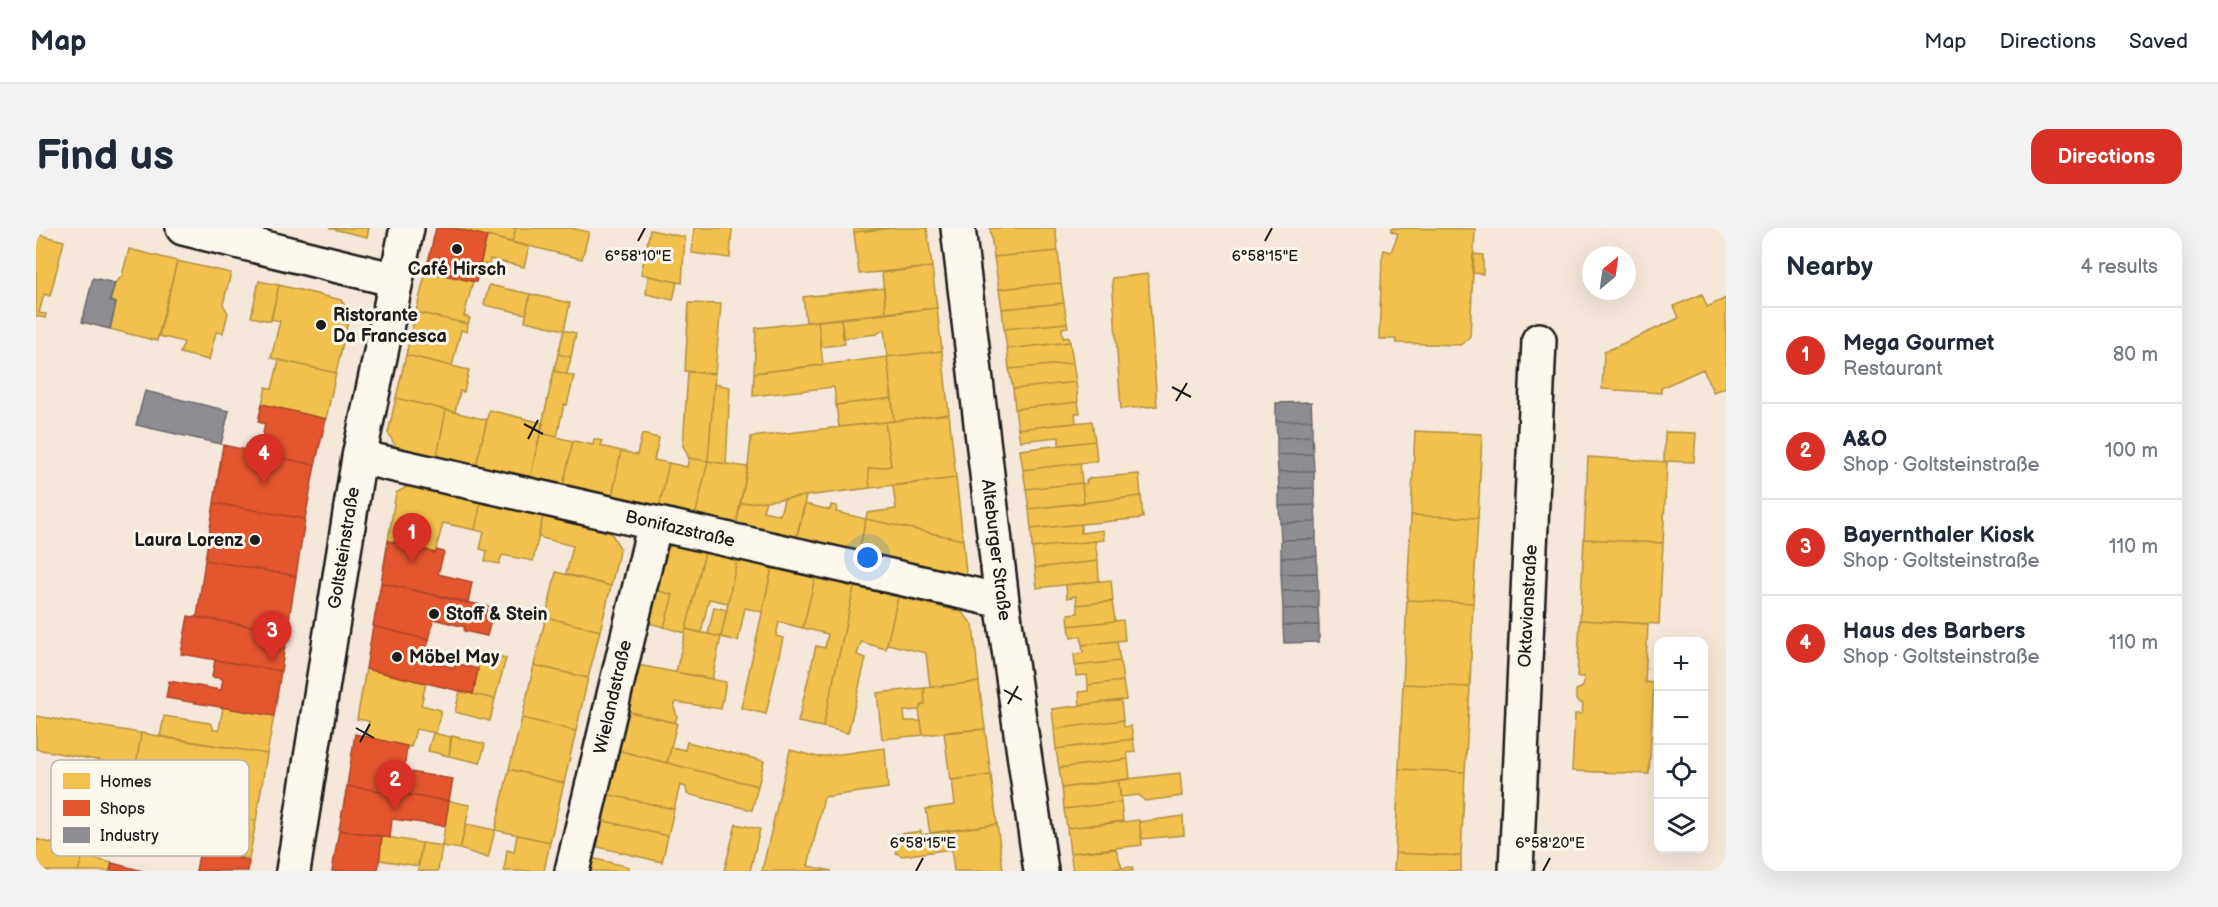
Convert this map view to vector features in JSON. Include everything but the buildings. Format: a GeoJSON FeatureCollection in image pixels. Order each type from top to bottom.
{"type":"FeatureCollection","features":[{"type":"Feature","properties":{"kind":"street"},"geometry":{"type":"LineString","coordinates":[[183,228],[396,280]]}},
{"type":"Feature","properties":{"kind":"street","name":"Goltsteinstraße"},"geometry":{"type":"LineString","coordinates":[[293,871],[359,457],[407,228]]}},
{"type":"Feature","properties":{"kind":"street","name":"Alteburger Straße"},"geometry":{"type":"LineString","coordinates":[[958,228],[1002,601],[1041,871]]}},
{"type":"Feature","properties":{"kind":"street","name":"Oktavianstraße"},"geometry":{"type":"LineString","coordinates":[[1516,871],[1539,340]]}},
{"type":"Feature","properties":{"kind":"street","name":"Bonifazstraße"},"geometry":{"type":"LineString","coordinates":[[359,457],[1002,601]]}},
{"type":"Feature","properties":{"kind":"street","name":"Wielandstraße"},"geometry":{"type":"LineString","coordinates":[[572,871],[655,524]]}},
{"type":"Feature","properties":{"kind":"place","name":"Café Hirsch"},"geometry":{"type":"Point","coordinates":[457,249]}},
{"type":"Feature","properties":{"kind":"place","name":"Ristorante Da Francesca"},"geometry":{"type":"Point","coordinates":[321,325]}},
{"type":"Feature","properties":{"kind":"place","name":"Haus des Barbers"},"geometry":{"type":"Point","coordinates":[264,484]}},
{"type":"Feature","properties":{"kind":"place","name":"Laura Lorenz"},"geometry":{"type":"Point","coordinates":[255,540]}},
{"type":"Feature","properties":{"kind":"place","name":"Mega Gourmet"},"geometry":{"type":"Point","coordinates":[412,563]}},
{"type":"Feature","properties":{"kind":"place","name":"Stoff & Stein"},"geometry":{"type":"Point","coordinates":[434,614]}},
{"type":"Feature","properties":{"kind":"place","name":"Möbel May"},"geometry":{"type":"Point","coordinates":[397,657]}},
{"type":"Feature","properties":{"kind":"place","name":"Bayernthaler Kiosk"},"geometry":{"type":"Point","coordinates":[272,661]}},
{"type":"Feature","properties":{"kind":"place","name":"A&O"},"geometry":{"type":"Point","coordinates":[395,810]}}]}
